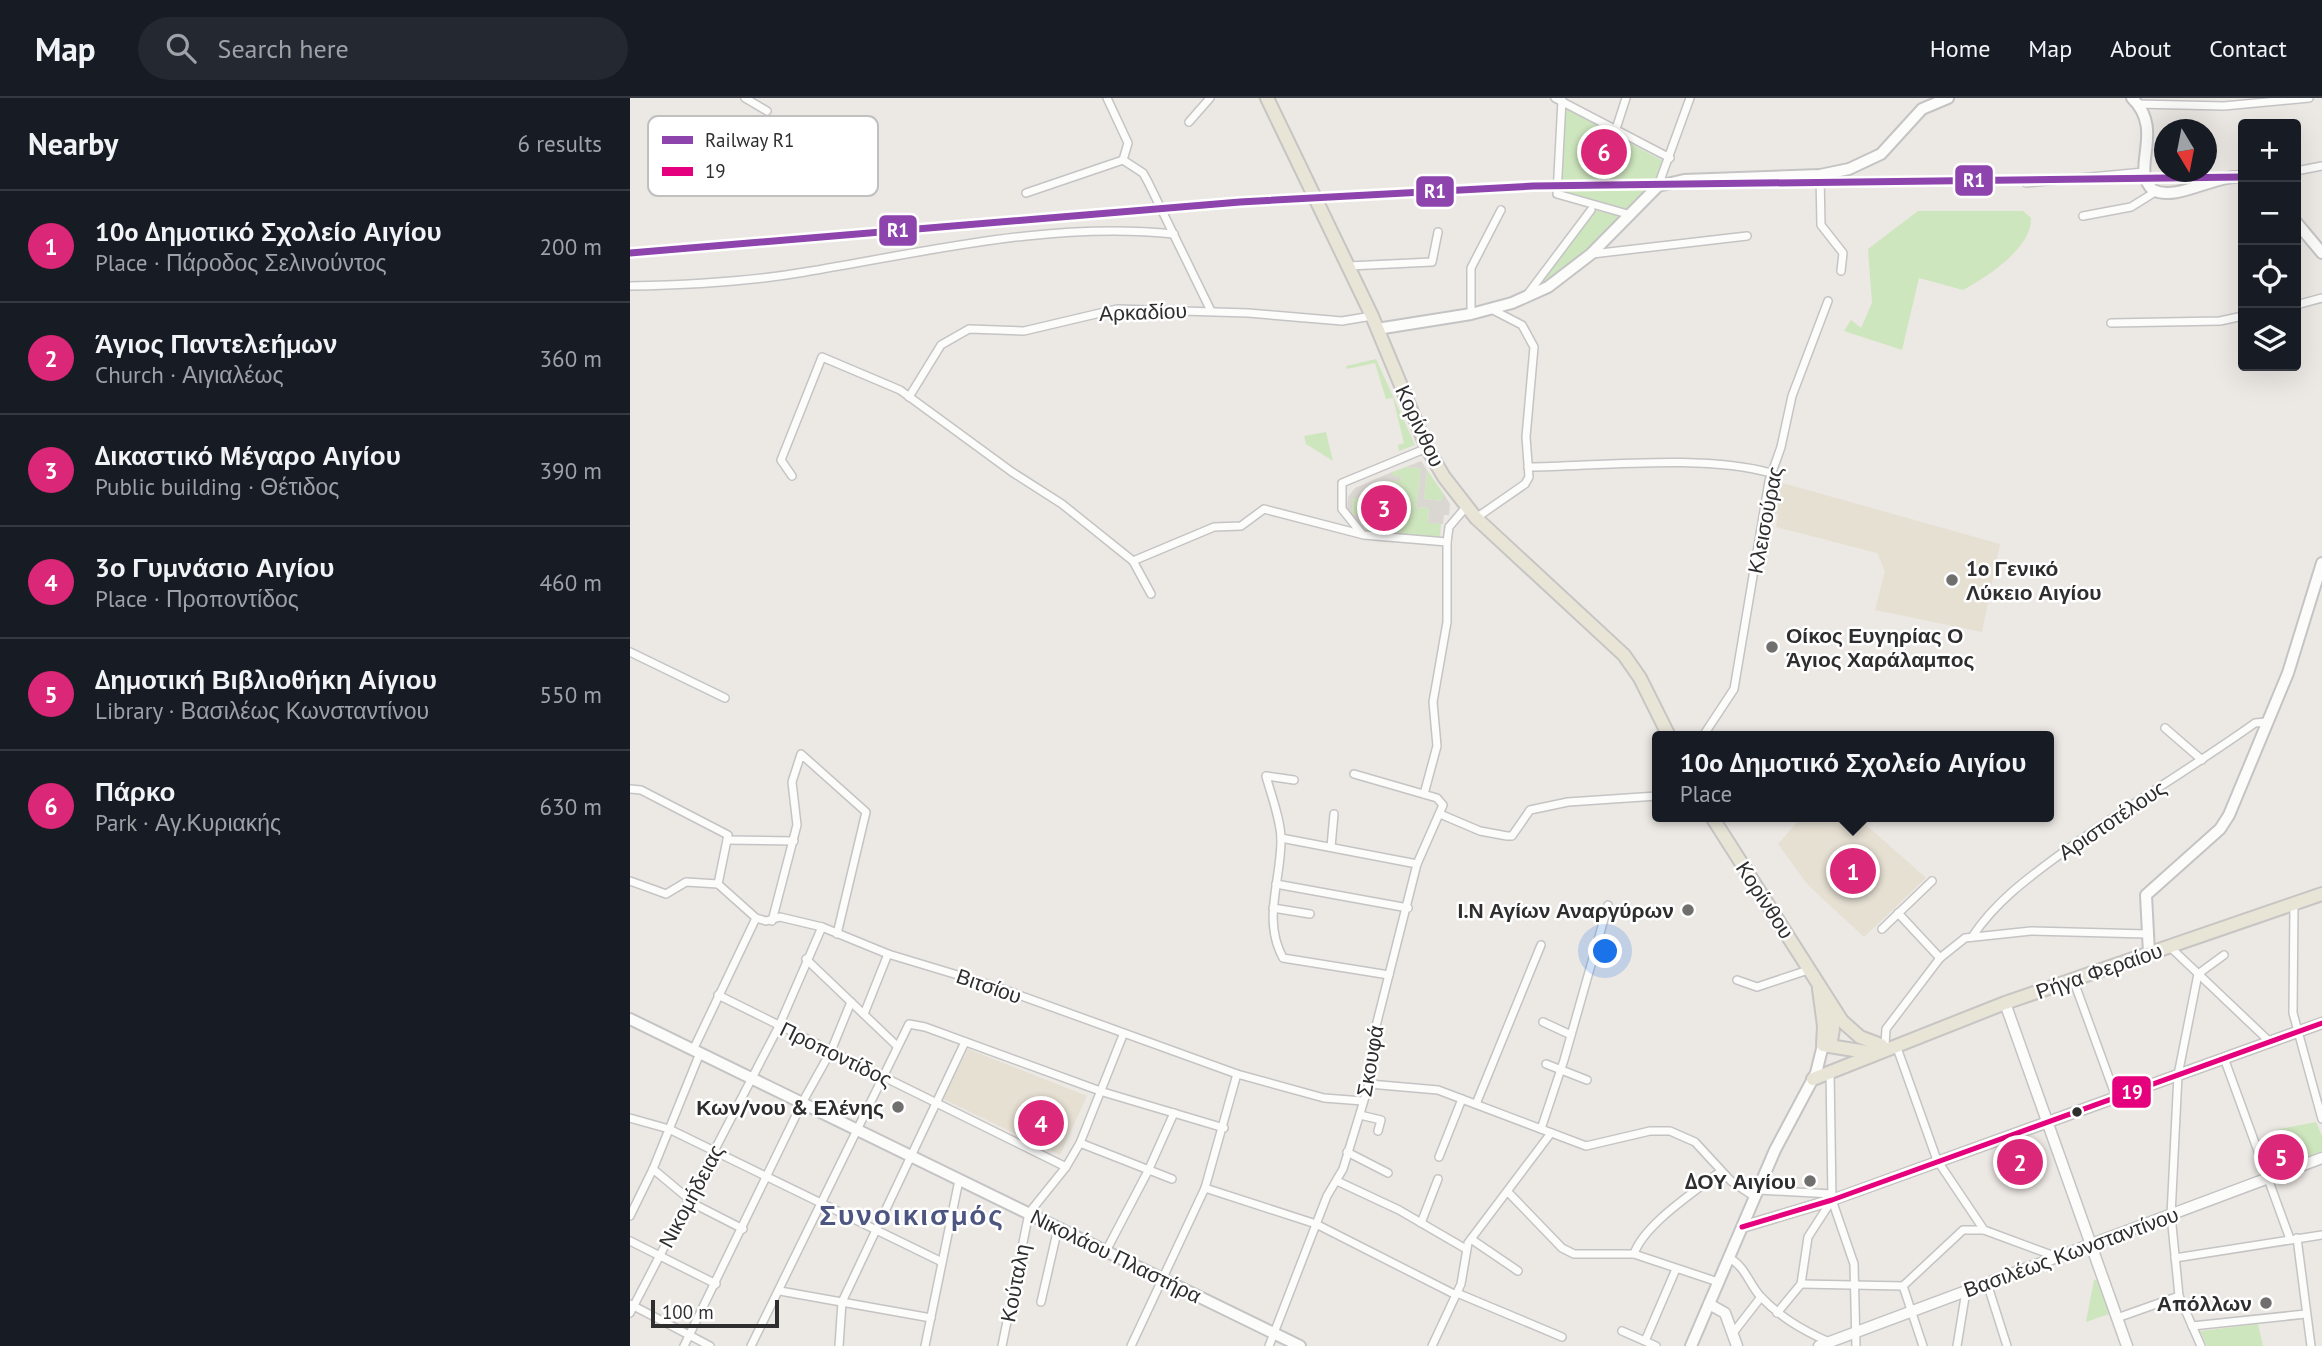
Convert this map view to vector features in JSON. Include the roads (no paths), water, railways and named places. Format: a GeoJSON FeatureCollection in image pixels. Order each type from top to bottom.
{"type":"FeatureCollection","features":[{"type":"Feature","properties":{"kind":"main road"},"geometry":{"type":"LineString","coordinates":[[1374,323],[1471,314],[1524,299],[1564,278],[1658,186],[1670,183],[1820,175],[1849,169],[1881,154],[1922,109],[1948,98]]}},
{"type":"Feature","properties":{"kind":"main road","name":"Κορίνθου"},"geometry":{"type":"LineString","coordinates":[[1269,99],[1349,266],[1427,448],[1476,518],[1624,656],[1640,678],[1666,731]]}},
{"type":"Feature","properties":{"kind":"main road"},"geometry":{"type":"LineString","coordinates":[[2135,101],[2148,129],[2144,172],[2147,183],[2155,192],[2168,194],[2226,177],[2238,177]]}},
{"type":"Feature","properties":{"kind":"main road"},"geometry":{"type":"LineString","coordinates":[[2301,228],[2322,253]]}},
{"type":"Feature","properties":{"kind":"main road"},"geometry":{"type":"LineString","coordinates":[[2149,953],[2146,895],[2226,821],[2288,673],[2322,563]]}},
{"type":"Feature","properties":{"kind":"main road","name":"Κορίνθου"},"geometry":{"type":"LineString","coordinates":[[1715,822],[1808,970],[1851,1031],[1885,1047]]}},
{"type":"Feature","properties":{"kind":"main road","name":"Ρήγα Φεραίου"},"geometry":{"type":"LineString","coordinates":[[1814,1076],[2005,1003],[2322,894]]}},
{"type":"Feature","properties":{"kind":"main road","name":"Κορίνθου"},"geometry":{"type":"LineString","coordinates":[[1818,985],[1827,1042]]}},
{"type":"Feature","properties":{"kind":"main road"},"geometry":{"type":"LineString","coordinates":[[1691,1346],[1757,1194],[1814,1076],[1827,1042],[1829,999]]}},
{"type":"Feature","properties":{"kind":"main road","name":"Νικολάου Πλαστήρα"},"geometry":{"type":"LineString","coordinates":[[630,1019],[1300,1346]]}},
{"type":"Feature","properties":{"kind":"main road"},"geometry":{"type":"LineString","coordinates":[[1827,1042],[1885,1047]]}},
{"type":"Feature","properties":{"kind":"street"},"geometry":{"type":"LineString","coordinates":[[745,98],[767,111]]}},
{"type":"Feature","properties":{"kind":"street"},"geometry":{"type":"LineString","coordinates":[[1107,98],[1128,143],[1124,160]]}},
{"type":"Feature","properties":{"kind":"street"},"geometry":{"type":"LineString","coordinates":[[1189,122],[1210,98]]}},
{"type":"Feature","properties":{"kind":"street"},"geometry":{"type":"LineString","coordinates":[[1616,129],[1626,98]]}},
{"type":"Feature","properties":{"kind":"street"},"geometry":{"type":"LineString","coordinates":[[1658,186],[1690,98]]}},
{"type":"Feature","properties":{"kind":"street"},"geometry":{"type":"LineString","coordinates":[[2135,101],[2224,106],[2309,98]]}},
{"type":"Feature","properties":{"kind":"street"},"geometry":{"type":"LineString","coordinates":[[1631,215],[1557,194],[1562,99],[1670,158]]}},
{"type":"Feature","properties":{"kind":"street"},"geometry":{"type":"LineString","coordinates":[[1124,160],[1143,173],[1210,311]]}},
{"type":"Feature","properties":{"kind":"street"},"geometry":{"type":"LineString","coordinates":[[1026,193],[1124,160]]}},
{"type":"Feature","properties":{"kind":"street"},"geometry":{"type":"LineString","coordinates":[[2301,170],[2322,166]]}},
{"type":"Feature","properties":{"kind":"street"},"geometry":{"type":"LineString","coordinates":[[2025,183],[2144,172]]}},
{"type":"Feature","properties":{"kind":"street"},"geometry":{"type":"LineString","coordinates":[[1820,175],[1821,225],[1843,253],[1841,271]]}},
{"type":"Feature","properties":{"kind":"street"},"geometry":{"type":"LineString","coordinates":[[2083,216],[2131,206],[2155,192]]}},
{"type":"Feature","properties":{"kind":"street"},"geometry":{"type":"LineString","coordinates":[[1471,314],[1471,268],[1501,210]]}},
{"type":"Feature","properties":{"kind":"street"},"geometry":{"type":"LineString","coordinates":[[1524,299],[1591,210]]}},
{"type":"Feature","properties":{"kind":"street"},"geometry":{"type":"LineString","coordinates":[[630,286],[804,272],[923,250],[1054,234],[1115,230],[1172,231]]}},
{"type":"Feature","properties":{"kind":"street"},"geometry":{"type":"LineString","coordinates":[[1349,266],[1432,262],[1438,232]]}},
{"type":"Feature","properties":{"kind":"street"},"geometry":{"type":"LineString","coordinates":[[1591,254],[1747,236]]}},
{"type":"Feature","properties":{"kind":"street"},"geometry":{"type":"LineString","coordinates":[[2301,304],[2322,298]]}},
{"type":"Feature","properties":{"kind":"street","name":"Κλεισούρας"},"geometry":{"type":"LineString","coordinates":[[1706,731],[1734,689],[1771,473],[1781,447],[1792,396],[1828,301]]}},
{"type":"Feature","properties":{"kind":"street","name":"Αρκαδίου"},"geometry":{"type":"LineString","coordinates":[[909,397],[940,345],[969,329],[1024,331],[1117,309],[1210,311],[1374,323]]}},
{"type":"Feature","properties":{"kind":"street"},"geometry":{"type":"LineString","coordinates":[[1476,518],[1525,484],[1528,467],[1526,437],[1534,347],[1522,325],[1491,309]]}},
{"type":"Feature","properties":{"kind":"street"},"geometry":{"type":"LineString","coordinates":[[2111,323],[2220,321],[2238,317]]}},
{"type":"Feature","properties":{"kind":"street"},"geometry":{"type":"LineString","coordinates":[[792,476],[781,460],[822,357],[900,390],[1012,472],[1062,504],[1133,561],[1151,594]]}},
{"type":"Feature","properties":{"kind":"street"},"geometry":{"type":"LineString","coordinates":[[1364,535],[1342,509],[1342,483],[1427,448]]}},
{"type":"Feature","properties":{"kind":"street"},"geometry":{"type":"LineString","coordinates":[[1528,467],[1696,464],[1751,467],[1771,473]]}},
{"type":"Feature","properties":{"kind":"street"},"geometry":{"type":"LineString","coordinates":[[1424,794],[1437,746],[1433,702],[1447,626],[1449,527],[1466,507]]}},
{"type":"Feature","properties":{"kind":"street"},"geometry":{"type":"LineString","coordinates":[[1133,561],[1213,527],[1241,526],[1264,509],[1364,535],[1447,542]]}},
{"type":"Feature","properties":{"kind":"street"},"geometry":{"type":"LineString","coordinates":[[630,652],[724,698]]}},
{"type":"Feature","properties":{"kind":"street","name":"Αριστοτέλους"},"geometry":{"type":"LineString","coordinates":[[1972,937],[1986,916],[2016,887],[2124,809],[2255,723],[2266,722]]}},
{"type":"Feature","properties":{"kind":"street"},"geometry":{"type":"LineString","coordinates":[[2165,728],[2202,760]]}},
{"type":"Feature","properties":{"kind":"street"},"geometry":{"type":"LineString","coordinates":[[772,920],[797,825],[792,782],[801,754],[866,812],[838,934]]}},
{"type":"Feature","properties":{"kind":"street"},"geometry":{"type":"LineString","coordinates":[[1354,774],[1441,800],[1440,814],[1480,831],[1507,836],[1511,836],[1530,810],[1568,802],[1652,796]]}},
{"type":"Feature","properties":{"kind":"street"},"geometry":{"type":"LineString","coordinates":[[1294,780],[1266,776],[1281,838],[1273,908],[1274,940],[1283,958],[1389,975]]}},
{"type":"Feature","properties":{"kind":"street"},"geometry":{"type":"LineString","coordinates":[[630,789],[641,790],[728,835],[718,884]]}},
{"type":"Feature","properties":{"kind":"street"},"geometry":{"type":"LineString","coordinates":[[1331,847],[1334,814]]}},
{"type":"Feature","properties":{"kind":"street","name":"Σκουφά"},"geometry":{"type":"LineString","coordinates":[[1269,1346],[1276,1334],[1316,1224],[1337,1181],[1360,1115],[1369,1084],[1376,1026],[1417,864],[1440,814]]}},
{"type":"Feature","properties":{"kind":"street"},"geometry":{"type":"LineString","coordinates":[[1281,838],[1417,864]]}},
{"type":"Feature","properties":{"kind":"street"},"geometry":{"type":"LineString","coordinates":[[727,840],[794,841]]}},
{"type":"Feature","properties":{"kind":"street"},"geometry":{"type":"LineString","coordinates":[[630,881],[666,894],[683,883],[718,884],[755,918],[718,995],[669,1129],[630,1216]]}},
{"type":"Feature","properties":{"kind":"street"},"geometry":{"type":"LineString","coordinates":[[1882,929],[1932,881]]}},
{"type":"Feature","properties":{"kind":"street"},"geometry":{"type":"LineString","coordinates":[[1276,884],[1408,908]]}},
{"type":"Feature","properties":{"kind":"street"},"geometry":{"type":"LineString","coordinates":[[2294,903],[2293,1013],[2322,1119]]}},
{"type":"Feature","properties":{"kind":"street"},"geometry":{"type":"LineString","coordinates":[[1541,1129],[1561,1070],[1608,905]]}},
{"type":"Feature","properties":{"kind":"street"},"geometry":{"type":"LineString","coordinates":[[1273,908],[1310,914]]}},
{"type":"Feature","properties":{"kind":"street"},"geometry":{"type":"LineString","coordinates":[[1898,913],[1940,958]]}},
{"type":"Feature","properties":{"kind":"street","name":"Βιτσίου"},"geometry":{"type":"LineString","coordinates":[[755,918],[772,920],[780,917],[822,927],[888,954],[994,986],[1237,1074],[1324,1098],[1363,1101]]}},
{"type":"Feature","properties":{"kind":"street","name":"Νικομήδειας"},"geometry":{"type":"LineString","coordinates":[[631,1308],[691,1200],[779,1026],[822,927]]}},
{"type":"Feature","properties":{"kind":"street"},"geometry":{"type":"LineString","coordinates":[[1984,1230],[1937,1160],[1885,1047],[1886,1029],[1940,958],[1959,941],[2031,930],[2147,934]]}},
{"type":"Feature","properties":{"kind":"street"},"geometry":{"type":"LineString","coordinates":[[1476,1104],[1541,945]]}},
{"type":"Feature","properties":{"kind":"street"},"geometry":{"type":"LineString","coordinates":[[2169,946],[2270,1042]]}},
{"type":"Feature","properties":{"kind":"street"},"geometry":{"type":"LineString","coordinates":[[864,1014],[888,954]]}},
{"type":"Feature","properties":{"kind":"street"},"geometry":{"type":"LineString","coordinates":[[2201,1346],[2179,1296],[2175,1258],[2172,1215],[2178,1075],[2198,974],[2224,955]]}},
{"type":"Feature","properties":{"kind":"street"},"geometry":{"type":"LineString","coordinates":[[806,959],[897,1046]]}},
{"type":"Feature","properties":{"kind":"street"},"geometry":{"type":"LineString","coordinates":[[1737,980],[1757,987],[1808,970]]}},
{"type":"Feature","properties":{"kind":"street"},"geometry":{"type":"LineString","coordinates":[[2073,979],[2116,1097]]}},
{"type":"Feature","properties":{"kind":"street","name":"Προποντίδος"},"geometry":{"type":"LineString","coordinates":[[718,995],[1066,1167]]}},
{"type":"Feature","properties":{"kind":"street"},"geometry":{"type":"LineString","coordinates":[[684,1346],[802,1103],[831,1051],[851,1002]]}},
{"type":"Feature","properties":{"kind":"street"},"geometry":{"type":"LineString","coordinates":[[2005,1003],[2127,1346]]}},
{"type":"Feature","properties":{"kind":"street"},"geometry":{"type":"LineString","coordinates":[[1543,1023],[1571,1035]]}},
{"type":"Feature","properties":{"kind":"street"},"geometry":{"type":"LineString","coordinates":[[1742,1227],[2322,1023]]}},
{"type":"Feature","properties":{"kind":"street"},"geometry":{"type":"LineString","coordinates":[[751,1346],[907,1026],[916,1024],[1103,1092],[1224,1128]]}},
{"type":"Feature","properties":{"kind":"street","name":"Κούταλη"},"geometry":{"type":"LineString","coordinates":[[1002,1346],[1029,1213],[1066,1167],[1080,1143],[1124,1035]]}},
{"type":"Feature","properties":{"kind":"street"},"geometry":{"type":"LineString","coordinates":[[839,1346],[842,1302],[909,1155],[965,1042]]}},
{"type":"Feature","properties":{"kind":"street"},"geometry":{"type":"LineString","coordinates":[[2224,1058],[2268,1179],[2293,1238],[2311,1346]]}},
{"type":"Feature","properties":{"kind":"street"},"geometry":{"type":"LineString","coordinates":[[1546,1065],[1587,1080]]}},
{"type":"Feature","properties":{"kind":"street"},"geometry":{"type":"LineString","coordinates":[[1830,1071],[1832,1197],[1852,1253],[1856,1286],[1856,1346]]}},
{"type":"Feature","properties":{"kind":"street"},"geometry":{"type":"LineString","coordinates":[[1131,1346],[1160,1278],[1205,1188],[1237,1074]]}},
{"type":"Feature","properties":{"kind":"street"},"geometry":{"type":"LineString","coordinates":[[1369,1084],[1438,1090],[1592,1147],[1650,1131],[1670,1130],[1695,1142],[1721,1171],[1757,1194],[1832,1197]]}},
{"type":"Feature","properties":{"kind":"street"},"geometry":{"type":"LineString","coordinates":[[1439,1157],[1462,1099]]}},
{"type":"Feature","properties":{"kind":"street"},"geometry":{"type":"LineString","coordinates":[[1105,1251],[1148,1171],[1174,1113]]}},
{"type":"Feature","properties":{"kind":"street"},"geometry":{"type":"LineString","coordinates":[[1360,1115],[1381,1120],[1378,1131]]}},
{"type":"Feature","properties":{"kind":"street"},"geometry":{"type":"LineString","coordinates":[[630,1118],[669,1129],[942,1262]]}},
{"type":"Feature","properties":{"kind":"street"},"geometry":{"type":"LineString","coordinates":[[1432,1346],[1464,1275],[1466,1249],[1471,1239],[1551,1133]]}},
{"type":"Feature","properties":{"kind":"street"},"geometry":{"type":"LineString","coordinates":[[1080,1143],[1172,1179]]}},
{"type":"Feature","properties":{"kind":"street"},"geometry":{"type":"LineString","coordinates":[[1347,1152],[1388,1173]]}},
{"type":"Feature","properties":{"kind":"street","name":"Βασιλέως Κωνσταντίνου"},"geometry":{"type":"LineString","coordinates":[[1824,1344],[2322,1158]]}},
{"type":"Feature","properties":{"kind":"street"},"geometry":{"type":"LineString","coordinates":[[653,1169],[691,1200],[743,1229]]}},
{"type":"Feature","properties":{"kind":"street"},"geometry":{"type":"LineString","coordinates":[[1634,1254],[1640,1241],[1653,1227],[1721,1171]]}},
{"type":"Feature","properties":{"kind":"street"},"geometry":{"type":"LineString","coordinates":[[925,1346],[959,1180]]}},
{"type":"Feature","properties":{"kind":"street"},"geometry":{"type":"LineString","coordinates":[[1421,1223],[1438,1180]]}},
{"type":"Feature","properties":{"kind":"street"},"geometry":{"type":"LineString","coordinates":[[1337,1181],[1466,1249]]}},
{"type":"Feature","properties":{"kind":"street"},"geometry":{"type":"LineString","coordinates":[[1205,1188],[1316,1224],[1457,1294],[1562,1337]]}},
{"type":"Feature","properties":{"kind":"street"},"geometry":{"type":"LineString","coordinates":[[1508,1192],[1562,1248],[1574,1254],[1634,1254],[1718,1282]]}},
{"type":"Feature","properties":{"kind":"street"},"geometry":{"type":"LineString","coordinates":[[1777,1313],[1801,1283],[1808,1237],[1832,1197]]}},
{"type":"Feature","properties":{"kind":"street"},"geometry":{"type":"LineString","coordinates":[[1041,1302],[1058,1228]]}},
{"type":"Feature","properties":{"kind":"street"},"geometry":{"type":"LineString","coordinates":[[1801,1283],[1903,1286],[1963,1230],[1984,1230],[2058,1257]]}},
{"type":"Feature","properties":{"kind":"street"},"geometry":{"type":"LineString","coordinates":[[2175,1258],[2322,1235]]}},
{"type":"Feature","properties":{"kind":"street"},"geometry":{"type":"LineString","coordinates":[[1471,1239],[1518,1271]]}},
{"type":"Feature","properties":{"kind":"street"},"geometry":{"type":"LineString","coordinates":[[630,1241],[716,1284]]}},
{"type":"Feature","properties":{"kind":"street"},"geometry":{"type":"LineString","coordinates":[[1729,1258],[1742,1266],[1762,1297],[1777,1313],[1824,1344]]}},
{"type":"Feature","properties":{"kind":"street"},"geometry":{"type":"LineString","coordinates":[[1645,1341],[1676,1269]]}},
{"type":"Feature","properties":{"kind":"street"},"geometry":{"type":"LineString","coordinates":[[1987,1283],[2007,1346]]}},
{"type":"Feature","properties":{"kind":"street"},"geometry":{"type":"LineString","coordinates":[[1903,1286],[1923,1346]]}},
{"type":"Feature","properties":{"kind":"street"},"geometry":{"type":"LineString","coordinates":[[780,1291],[931,1318]]}},
{"type":"Feature","properties":{"kind":"street"},"geometry":{"type":"LineString","coordinates":[[1957,1346],[1966,1291]]}},
{"type":"Feature","properties":{"kind":"street"},"geometry":{"type":"LineString","coordinates":[[2117,1318],[2179,1296]]}},
{"type":"Feature","properties":{"kind":"street"},"geometry":{"type":"LineString","coordinates":[[1732,1333],[1762,1297]]}},
{"type":"Feature","properties":{"kind":"street"},"geometry":{"type":"LineString","coordinates":[[1709,1304],[1725,1313],[1737,1346]]}},
{"type":"Feature","properties":{"kind":"street"},"geometry":{"type":"LineString","coordinates":[[631,1308],[710,1346]]}},
{"type":"Feature","properties":{"kind":"street"},"geometry":{"type":"LineString","coordinates":[[2192,1326],[2306,1314]]}},
{"type":"Feature","properties":{"kind":"street"},"geometry":{"type":"LineString","coordinates":[[1622,1331],[1656,1346]]}},
{"type":"Feature","properties":{"kind":"rail line","name":"R1"},"geometry":{"type":"LineString","coordinates":[[630,253],[1240,202],[1533,186],[2238,177]]}},
{"type":"Feature","properties":{"kind":"place","name":"Πάρκο"},"geometry":{"type":"Point","coordinates":[1604,152]}},
{"type":"Feature","properties":{"kind":"place","name":"Δικαστικό Μέγαρο Αιγίου"},"geometry":{"type":"Point","coordinates":[1384,508]}},
{"type":"Feature","properties":{"kind":"place","name":"1o Γενικό Λύκειο Αιγίου"},"geometry":{"type":"Point","coordinates":[1952,580]}},
{"type":"Feature","properties":{"kind":"place","name":"Οίκος Ευγηρίας Ο Άγιος Χαράλαμπος"},"geometry":{"type":"Point","coordinates":[1772,647]}},
{"type":"Feature","properties":{"kind":"place","name":"10o Δημοτικό Σχολείο Αιγίου"},"geometry":{"type":"Point","coordinates":[1853,871]}},
{"type":"Feature","properties":{"kind":"place","name":"Ι.Ν Αγίων Αναργύρων"},"geometry":{"type":"Point","coordinates":[1688,910]}},
{"type":"Feature","properties":{"kind":"place","name":"Κων/νου & Ελένης"},"geometry":{"type":"Point","coordinates":[898,1107]}},
{"type":"Feature","properties":{"kind":"place","name":"3ο Γυμνάσιο Αιγίου"},"geometry":{"type":"Point","coordinates":[1041,1123]}},
{"type":"Feature","properties":{"kind":"place","name":"Δημοτική Βιβλιοθήκη Αίγιου"},"geometry":{"type":"Point","coordinates":[2281,1157]}},
{"type":"Feature","properties":{"kind":"place","name":"Άγιος Παντελεήμων"},"geometry":{"type":"Point","coordinates":[2020,1162]}},
{"type":"Feature","properties":{"kind":"place","name":"ΔΟΥ Αιγίου"},"geometry":{"type":"Point","coordinates":[1810,1181]}},
{"type":"Feature","properties":{"kind":"place","name":"Απόλλων"},"geometry":{"type":"Point","coordinates":[2266,1303]}},
{"type":"Feature","properties":{"kind":"district","name":"Συνοικισμός"},"geometry":{"type":"Point","coordinates":[912,1214]}}]}
